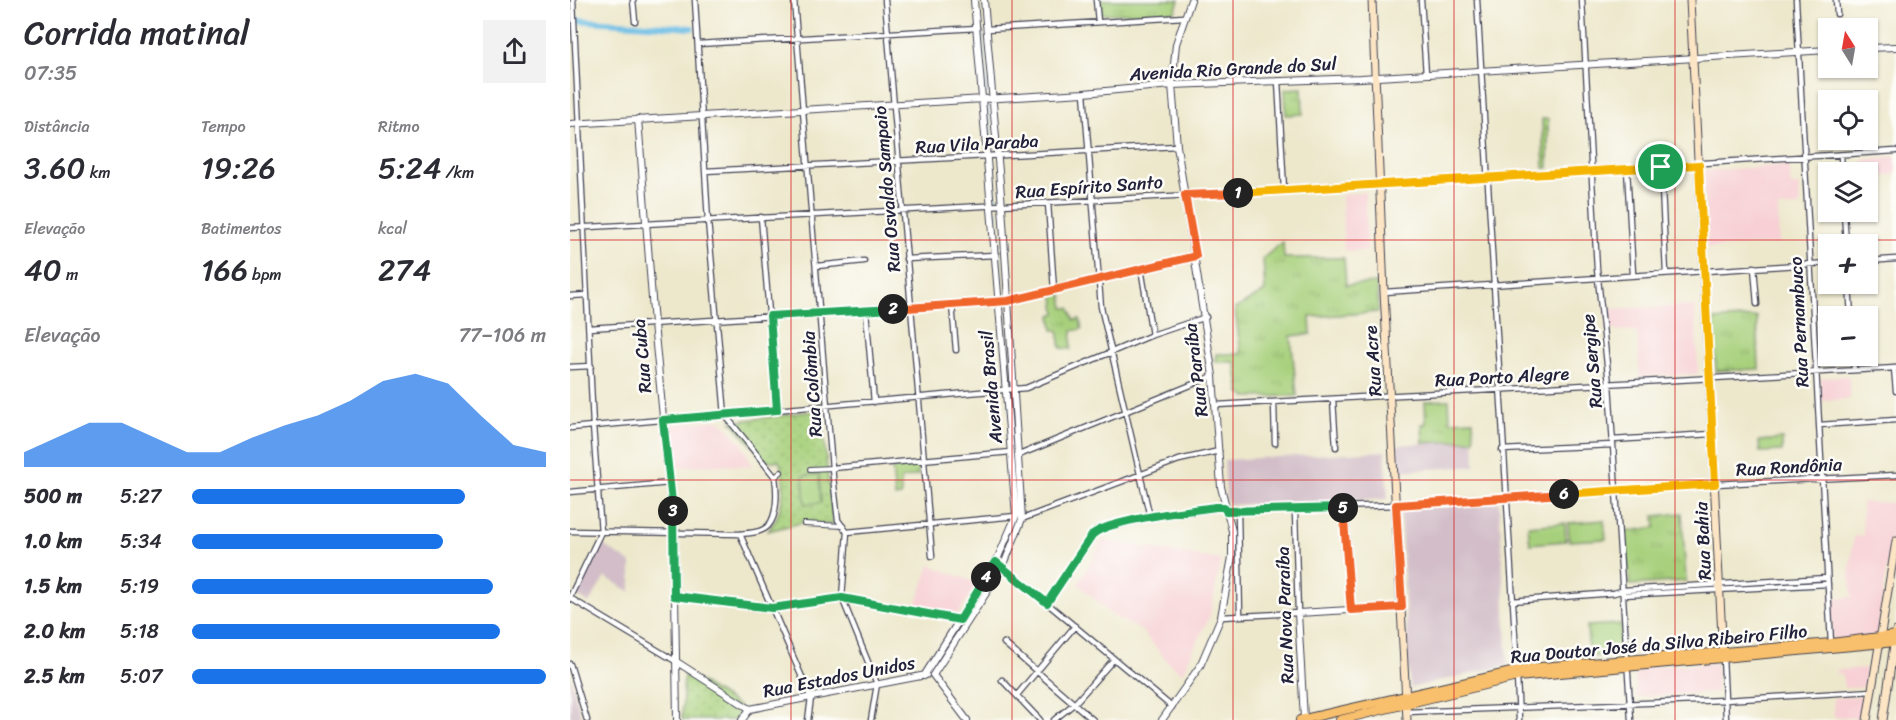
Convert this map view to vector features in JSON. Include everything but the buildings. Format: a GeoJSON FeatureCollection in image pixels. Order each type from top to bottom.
{"type":"FeatureCollection","features":[{"type":"Feature","properties":{"kind":"main road","name":"Rua Acre"},"geometry":{"type":"LineString","coordinates":[[1372,0],[1384,292],[1406,708]]}},
{"type":"Feature","properties":{"kind":"main road","name":"Rua Bahia"},"geometry":{"type":"LineString","coordinates":[[1690,0],[1723,654]]}},
{"type":"Feature","properties":{"kind":"main road"},"geometry":{"type":"LineString","coordinates":[[1867,720],[1896,540]]}},
{"type":"Feature","properties":{"kind":"main road"},"geometry":{"type":"LineString","coordinates":[[1881,641],[1896,637],[1883,720]]}},
{"type":"Feature","properties":{"kind":"main road","name":"Rua Doutor José da Silva Ribeiro Filho"},"geometry":{"type":"LineString","coordinates":[[1723,654],[1831,643],[1881,641]]}},
{"type":"Feature","properties":{"kind":"main road","name":"Rua Doutor José da Silva Ribeiro Filho"},"geometry":{"type":"LineString","coordinates":[[1340,720],[1406,708],[1517,674],[1628,662],[1881,641]]}},
{"type":"Feature","properties":{"kind":"main road","name":"Rua Doutor José da Silva Ribeiro Filho"},"geometry":{"type":"LineString","coordinates":[[1302,719],[1406,708]]}},
{"type":"Feature","properties":{"kind":"street"},"geometry":{"type":"LineString","coordinates":[[573,0],[572,18],[578,88],[593,426],[601,532],[570,597],[750,709],[742,720]]}},
{"type":"Feature","properties":{"kind":"street"},"geometry":{"type":"LineString","coordinates":[[633,0],[635,21]]}},
{"type":"Feature","properties":{"kind":"street"},"geometry":{"type":"LineString","coordinates":[[570,531],[674,531],[740,534],[759,531],[768,526],[771,520],[776,492],[775,477],[724,415],[708,221],[695,0]]}},
{"type":"Feature","properties":{"kind":"street","name":"Rua Colômbia"},"geometry":{"type":"LineString","coordinates":[[794,0],[832,468],[838,520],[847,532]]}},
{"type":"Feature","properties":{"kind":"street","name":"Rua Osvaldo Sampaio"},"geometry":{"type":"LineString","coordinates":[[885,0],[932,556]]}},
{"type":"Feature","properties":{"kind":"street","name":"Avenida Brasil"},"geometry":{"type":"LineString","coordinates":[[924,676],[996,562],[1019,517],[1004,390],[984,99],[974,0]]}},
{"type":"Feature","properties":{"kind":"street","name":"Avenida Brasil"},"geometry":{"type":"LineString","coordinates":[[933,675],[1003,567],[1019,517],[1019,455],[1002,206],[984,0]]}},
{"type":"Feature","properties":{"kind":"street"},"geometry":{"type":"LineString","coordinates":[[1096,0],[1098,22]]}},
{"type":"Feature","properties":{"kind":"street"},"geometry":{"type":"LineString","coordinates":[[1421,0],[1426,74]]}},
{"type":"Feature","properties":{"kind":"street"},"geometry":{"type":"LineString","coordinates":[[1477,0],[1479,71],[1488,177],[1519,720]]}},
{"type":"Feature","properties":{"kind":"street","name":"Rua Sergipe"},"geometry":{"type":"LineString","coordinates":[[1582,0],[1598,279],[1609,384],[1631,720]]}},
{"type":"Feature","properties":{"kind":"street","name":"Rua Pernambuco"},"geometry":{"type":"LineString","coordinates":[[1796,0],[1831,643]]}},
{"type":"Feature","properties":{"kind":"street"},"geometry":{"type":"LineString","coordinates":[[1836,0],[1837,14]]}},
{"type":"Feature","properties":{"kind":"street","name":"Rua Paraíba"},"geometry":{"type":"LineString","coordinates":[[1162,720],[1200,666],[1221,617],[1232,548],[1232,531],[1225,509],[1214,376],[1177,146],[1172,85],[1176,44],[1191,1]]}},
{"type":"Feature","properties":{"kind":"street"},"geometry":{"type":"LineString","coordinates":[[987,29],[1184,16]]}},
{"type":"Feature","properties":{"kind":"street"},"geometry":{"type":"LineString","coordinates":[[698,44],[977,27]]}},
{"type":"Feature","properties":{"kind":"street"},"geometry":{"type":"LineString","coordinates":[[1878,48],[1896,47]]}},
{"type":"Feature","properties":{"kind":"street","name":"Avenida Rio Grande do Sul"},"geometry":{"type":"LineString","coordinates":[[570,124],[992,99],[1172,85],[1426,74],[1818,51]]}},
{"type":"Feature","properties":{"kind":"street"},"geometry":{"type":"LineString","coordinates":[[1278,81],[1284,190]]}},
{"type":"Feature","properties":{"kind":"street"},"geometry":{"type":"LineString","coordinates":[[570,88],[578,88]]}},
{"type":"Feature","properties":{"kind":"street"},"geometry":{"type":"LineString","coordinates":[[1084,93],[1099,278],[1110,354],[1150,517]]}},
{"type":"Feature","properties":{"kind":"street","name":"Rua Cuba"},"geometry":{"type":"LineString","coordinates":[[638,119],[654,324],[674,531],[677,720]]}},
{"type":"Feature","properties":{"kind":"street","name":"Rua Vila Paraba"},"geometry":{"type":"LineString","coordinates":[[705,171],[1177,146]]}},
{"type":"Feature","properties":{"kind":"street","name":"Rua Espírito Santo"},"geometry":{"type":"LineString","coordinates":[[570,228],[1284,190],[1627,170],[1896,151]]}},
{"type":"Feature","properties":{"kind":"street"},"geometry":{"type":"LineString","coordinates":[[1841,156],[1841,162]]}},
{"type":"Feature","properties":{"kind":"street"},"geometry":{"type":"LineString","coordinates":[[1661,167],[1666,273]]}},
{"type":"Feature","properties":{"kind":"street"},"geometry":{"type":"LineString","coordinates":[[1627,170],[1633,274]]}},
{"type":"Feature","properties":{"kind":"street"},"geometry":{"type":"LineString","coordinates":[[1048,203],[1054,290]]}},
{"type":"Feature","properties":{"kind":"street"},"geometry":{"type":"LineString","coordinates":[[761,217],[777,410]]}},
{"type":"Feature","properties":{"kind":"street"},"geometry":{"type":"LineString","coordinates":[[906,260],[996,255]]}},
{"type":"Feature","properties":{"kind":"street"},"geometry":{"type":"LineString","coordinates":[[589,328],[1008,301],[1196,256]]}},
{"type":"Feature","properties":{"kind":"street"},"geometry":{"type":"LineString","coordinates":[[1878,260],[1896,259]]}},
{"type":"Feature","properties":{"kind":"street"},"geometry":{"type":"LineString","coordinates":[[817,266],[864,261]]}},
{"type":"Feature","properties":{"kind":"street"},"geometry":{"type":"LineString","coordinates":[[1384,292],[1598,279],[1704,269],[1818,264]]}},
{"type":"Feature","properties":{"kind":"street"},"geometry":{"type":"LineString","coordinates":[[1754,267],[1757,304]]}},
{"type":"Feature","properties":{"kind":"street"},"geometry":{"type":"LineString","coordinates":[[1141,268],[1152,335]]}},
{"type":"Feature","properties":{"kind":"street"},"geometry":{"type":"LineString","coordinates":[[570,296],[587,295]]}},
{"type":"Feature","properties":{"kind":"street"},"geometry":{"type":"LineString","coordinates":[[952,305],[956,350]]}},
{"type":"Feature","properties":{"kind":"street"},"geometry":{"type":"LineString","coordinates":[[866,310],[874,402]]}},
{"type":"Feature","properties":{"kind":"street"},"geometry":{"type":"LineString","coordinates":[[570,428],[1014,390],[1035,385],[1152,335],[1206,317]]}},
{"type":"Feature","properties":{"kind":"street"},"geometry":{"type":"LineString","coordinates":[[570,367],[591,366]]}},
{"type":"Feature","properties":{"kind":"street"},"geometry":{"type":"LineString","coordinates":[[1854,366],[1854,370]]}},
{"type":"Feature","properties":{"kind":"street"},"geometry":{"type":"LineString","coordinates":[[1895,368],[1896,391]]}},
{"type":"Feature","properties":{"kind":"street","name":"Rua Porto Alegre"},"geometry":{"type":"LineString","coordinates":[[1217,405],[1895,368]]}},
{"type":"Feature","properties":{"kind":"street"},"geometry":{"type":"LineString","coordinates":[[1019,455],[1214,376]]}},
{"type":"Feature","properties":{"kind":"street"},"geometry":{"type":"LineString","coordinates":[[1334,400],[1336,447]]}},
{"type":"Feature","properties":{"kind":"street"},"geometry":{"type":"LineString","coordinates":[[1274,403],[1275,443]]}},
{"type":"Feature","properties":{"kind":"street"},"geometry":{"type":"LineString","coordinates":[[1819,425],[1896,420]]}},
{"type":"Feature","properties":{"kind":"street"},"geometry":{"type":"LineString","coordinates":[[1502,450],[1712,434]]}},
{"type":"Feature","properties":{"kind":"street"},"geometry":{"type":"LineString","coordinates":[[871,720],[877,684],[842,598],[847,532],[1019,517],[1179,460],[1219,450]]}},
{"type":"Feature","properties":{"kind":"street"},"geometry":{"type":"LineString","coordinates":[[810,469],[1011,452]]}},
{"type":"Feature","properties":{"kind":"street"},"geometry":{"type":"LineString","coordinates":[[775,477],[781,472]]}},
{"type":"Feature","properties":{"kind":"street","name":"Rua Rondônia"},"geometry":{"type":"LineString","coordinates":[[1047,603],[1094,532],[1150,517],[1225,509],[1295,511],[1715,484],[1896,475]]}},
{"type":"Feature","properties":{"kind":"street"},"geometry":{"type":"LineString","coordinates":[[570,492],[670,483]]}},
{"type":"Feature","properties":{"kind":"street"},"geometry":{"type":"LineString","coordinates":[[1345,508],[1351,610]]}},
{"type":"Feature","properties":{"kind":"street"},"geometry":{"type":"LineString","coordinates":[[1238,511],[1240,616]]}},
{"type":"Feature","properties":{"kind":"street","name":"Rua Nova Paraíba"},"geometry":{"type":"LineString","coordinates":[[1295,511],[1302,719]]}},
{"type":"Feature","properties":{"kind":"street"},"geometry":{"type":"LineString","coordinates":[[804,524],[843,526]]}},
{"type":"Feature","properties":{"kind":"street"},"geometry":{"type":"LineString","coordinates":[[740,534],[811,698],[808,720]]}},
{"type":"Feature","properties":{"kind":"street"},"geometry":{"type":"LineString","coordinates":[[996,562],[1172,707]]}},
{"type":"Feature","properties":{"kind":"street"},"geometry":{"type":"LineString","coordinates":[[1512,601],[1828,581]]}},
{"type":"Feature","properties":{"kind":"street"},"geometry":{"type":"LineString","coordinates":[[674,596],[772,608],[842,598],[960,620]]}},
{"type":"Feature","properties":{"kind":"street"},"geometry":{"type":"LineString","coordinates":[[1221,617],[1402,607]]}},
{"type":"Feature","properties":{"kind":"street"},"geometry":{"type":"LineString","coordinates":[[1017,695],[1075,626]]}},
{"type":"Feature","properties":{"kind":"street"},"geometry":{"type":"LineString","coordinates":[[1004,643],[1038,670],[1093,720]]}},
{"type":"Feature","properties":{"kind":"street","name":"Rua Bahia"},"geometry":{"type":"LineString","coordinates":[[1723,654],[1726,720]]}},
{"type":"Feature","properties":{"kind":"street"},"geometry":{"type":"LineString","coordinates":[[1054,720],[1076,703],[1114,659]]}},
{"type":"Feature","properties":{"kind":"street"},"geometry":{"type":"LineString","coordinates":[[570,664],[587,720]]}},
{"type":"Feature","properties":{"kind":"street"},"geometry":{"type":"LineString","coordinates":[[933,675],[967,720]]}},
{"type":"Feature","properties":{"kind":"street","name":"Rua Estados Unidos"},"geometry":{"type":"LineString","coordinates":[[750,709],[933,675]]}},
{"type":"Feature","properties":{"kind":"street"},"geometry":{"type":"LineString","coordinates":[[1002,680],[1040,720]]}},
{"type":"Feature","properties":{"kind":"street"},"geometry":{"type":"LineString","coordinates":[[1406,708],[1519,708],[1630,704],[1872,690]]}},
{"type":"Feature","properties":{"kind":"shaded area"},"geometry":{"type":"Polygon","coordinates":[[[1896,156],[1896,174],[1878,177],[1878,162],[1862,162],[1862,160],[1896,156]]]}},
{"type":"Feature","properties":{"kind":"shaded area"},"geometry":{"type":"Polygon","coordinates":[[[1789,165],[1791,186],[1799,186],[1800,207],[1778,208],[1779,244],[1707,248],[1703,171],[1789,165]]]}},
{"type":"Feature","properties":{"kind":"shaded area"},"geometry":{"type":"Polygon","coordinates":[[[1365,192],[1367,250],[1344,251],[1342,195],[1365,192]]]}},
{"type":"Feature","properties":{"kind":"shaded area"},"geometry":{"type":"Polygon","coordinates":[[[1695,306],[1698,374],[1640,377],[1637,331],[1607,330],[1606,309],[1695,306]]]}},
{"type":"Feature","properties":{"kind":"shaded area"},"geometry":{"type":"Polygon","coordinates":[[[1849,376],[1850,399],[1821,401],[1820,378],[1849,376]]]}},
{"type":"Feature","properties":{"kind":"shaded area"},"geometry":{"type":"Polygon","coordinates":[[[720,420],[741,443],[753,466],[676,467],[668,425],[720,420]]]}},
{"type":"Feature","properties":{"kind":"shaded area"},"geometry":{"type":"Polygon","coordinates":[[[1474,440],[1475,466],[1399,471],[1397,445],[1474,440]]]}},
{"type":"Feature","properties":{"kind":"shaded area"},"geometry":{"type":"Polygon","coordinates":[[[1385,451],[1388,499],[1230,505],[1226,499],[1224,460],[1385,451]]]}},
{"type":"Feature","properties":{"kind":"shaded area"},"geometry":{"type":"Polygon","coordinates":[[[1499,502],[1508,665],[1410,688],[1400,509],[1499,502]]]}},
{"type":"Feature","properties":{"kind":"shaded area"},"geometry":{"type":"Polygon","coordinates":[[[1862,502],[1896,503],[1877,636],[1833,640],[1830,599],[1853,597],[1849,576],[1854,536],[1863,536],[1862,502]]]}},
{"type":"Feature","properties":{"kind":"shaded area"},"geometry":{"type":"Polygon","coordinates":[[[1103,540],[1221,560],[1210,615],[1182,673],[1168,662],[1141,630],[1113,616],[1078,584],[1103,540]]]}},
{"type":"Feature","properties":{"kind":"shaded area"},"geometry":{"type":"Polygon","coordinates":[[[603,545],[631,563],[631,592],[605,577],[589,603],[575,595],[603,545]]]}},
{"type":"Feature","properties":{"kind":"shaded area"},"geometry":{"type":"Polygon","coordinates":[[[930,565],[977,583],[958,614],[916,605],[930,565]]]}},
{"type":"Feature","properties":{"kind":"shaded area"},"geometry":{"type":"Polygon","coordinates":[[[1716,663],[1717,692],[1636,697],[1635,668],[1716,663]]]}},
{"type":"Feature","properties":{"kind":"shaded area"},"geometry":{"type":"Polygon","coordinates":[[[1866,668],[1865,687],[1844,688],[1842,674],[1837,675],[1837,670],[1866,668]]]}},
{"type":"Feature","properties":{"kind":"shaded area"},"geometry":{"type":"Polygon","coordinates":[[[570,675],[582,720],[570,720],[570,675]]]}},
{"type":"Feature","properties":{"kind":"shaded area"},"geometry":{"type":"Polygon","coordinates":[[[1865,696],[1861,718],[1834,717],[1833,698],[1865,696]]]}},
{"type":"Feature","properties":{"kind":"green space"},"geometry":{"type":"Polygon","coordinates":[[[1100,0],[1179,0],[1175,12],[1101,14],[1100,0]]]}},
{"type":"Feature","properties":{"kind":"green space"},"geometry":{"type":"Polygon","coordinates":[[[1302,88],[1303,114],[1286,115],[1285,89],[1302,88]]]}},
{"type":"Feature","properties":{"kind":"green space"},"geometry":{"type":"Polygon","coordinates":[[[1542,119],[1548,119],[1548,168],[1544,168],[1542,119]]]}},
{"type":"Feature","properties":{"kind":"green space"},"geometry":{"type":"Polygon","coordinates":[[[1283,242],[1284,258],[1344,258],[1346,285],[1377,283],[1378,312],[1310,317],[1311,334],[1291,336],[1297,396],[1246,397],[1240,393],[1235,362],[1215,362],[1216,354],[1241,354],[1235,309],[1265,291],[1263,258],[1283,242]]]}},
{"type":"Feature","properties":{"kind":"green space"},"geometry":{"type":"Polygon","coordinates":[[[1062,293],[1064,308],[1070,308],[1074,320],[1080,319],[1082,329],[1072,331],[1071,349],[1061,348],[1058,330],[1053,330],[1051,315],[1056,313],[1054,295],[1062,293]]]}},
{"type":"Feature","properties":{"kind":"green space"},"geometry":{"type":"Polygon","coordinates":[[[1757,317],[1759,369],[1716,371],[1713,320],[1757,317]]]}},
{"type":"Feature","properties":{"kind":"green space"},"geometry":{"type":"Polygon","coordinates":[[[1449,400],[1450,421],[1473,420],[1474,440],[1423,443],[1422,424],[1426,424],[1425,401],[1449,400]]]}},
{"type":"Feature","properties":{"kind":"green space"},"geometry":{"type":"Polygon","coordinates":[[[821,410],[833,525],[805,522],[768,531],[780,507],[783,488],[782,470],[779,461],[766,461],[732,422],[821,410]]]}},
{"type":"Feature","properties":{"kind":"green space"},"geometry":{"type":"Polygon","coordinates":[[[1782,439],[1782,451],[1760,452],[1759,441],[1782,439]]]}},
{"type":"Feature","properties":{"kind":"green space"},"geometry":{"type":"Polygon","coordinates":[[[918,466],[919,475],[901,479],[901,496],[895,497],[892,468],[918,466]]]}},
{"type":"Feature","properties":{"kind":"green space"},"geometry":{"type":"Polygon","coordinates":[[[819,474],[821,503],[805,504],[803,476],[819,474]]]}},
{"type":"Feature","properties":{"kind":"green space"},"geometry":{"type":"Polygon","coordinates":[[[1682,513],[1686,581],[1630,585],[1625,532],[1656,527],[1655,516],[1682,513]]]}},
{"type":"Feature","properties":{"kind":"green space"},"geometry":{"type":"Polygon","coordinates":[[[1604,520],[1606,539],[1569,541],[1568,523],[1604,520]]]}},
{"type":"Feature","properties":{"kind":"green space"},"geometry":{"type":"Polygon","coordinates":[[[1565,523],[1566,541],[1530,544],[1528,526],[1565,523]]]}},
{"type":"Feature","properties":{"kind":"green space"},"geometry":{"type":"Polygon","coordinates":[[[1621,624],[1622,653],[1589,657],[1587,626],[1621,624]]]}},
{"type":"Feature","properties":{"kind":"green space"},"geometry":{"type":"Polygon","coordinates":[[[684,672],[740,707],[738,720],[682,720],[684,672]]]}},
{"type":"Feature","properties":{"kind":"waterway"},"geometry":{"type":"LineString","coordinates":[[575,20],[692,28]]}},
{"type":"Feature","properties":{"kind":"waterway"},"geometry":{"type":"LineString","coordinates":[[981,29],[987,94]]}},
{"type":"Feature","properties":{"kind":"waterway"},"geometry":{"type":"LineString","coordinates":[[988,104],[992,153]]}},
{"type":"Feature","properties":{"kind":"waterway"},"geometry":{"type":"LineString","coordinates":[[992,162],[996,202]]}},
{"type":"Feature","properties":{"kind":"waterway"},"geometry":{"type":"LineString","coordinates":[[996,211],[1002,297]]}},
{"type":"Feature","properties":{"kind":"waterway"},"geometry":{"type":"LineString","coordinates":[[1003,306],[1008,385]]}},
{"type":"Feature","properties":{"kind":"waterway"},"geometry":{"type":"LineString","coordinates":[[1009,394],[1014,447]]}},
{"type":"Feature","properties":{"kind":"waterway"},"geometry":{"type":"LineString","coordinates":[[1722,587],[1821,581]]}},
{"type":"Feature","properties":{"kind":"route"},"geometry":{"type":"LineString","coordinates":[[1699,165],[1715,484],[1396,505],[1402,607],[1351,610],[1345,508],[1253,512],[1226,511],[1224,507],[1216,507],[1150,517],[1105,527],[1096,530],[1092,535],[1073,567],[1047,603],[996,562],[960,620],[842,598],[772,608],[674,596],[674,531],[663,420],[777,410],[770,316],[1008,301],[1196,256],[1185,195],[1661,167],[1699,165]]}}]}
